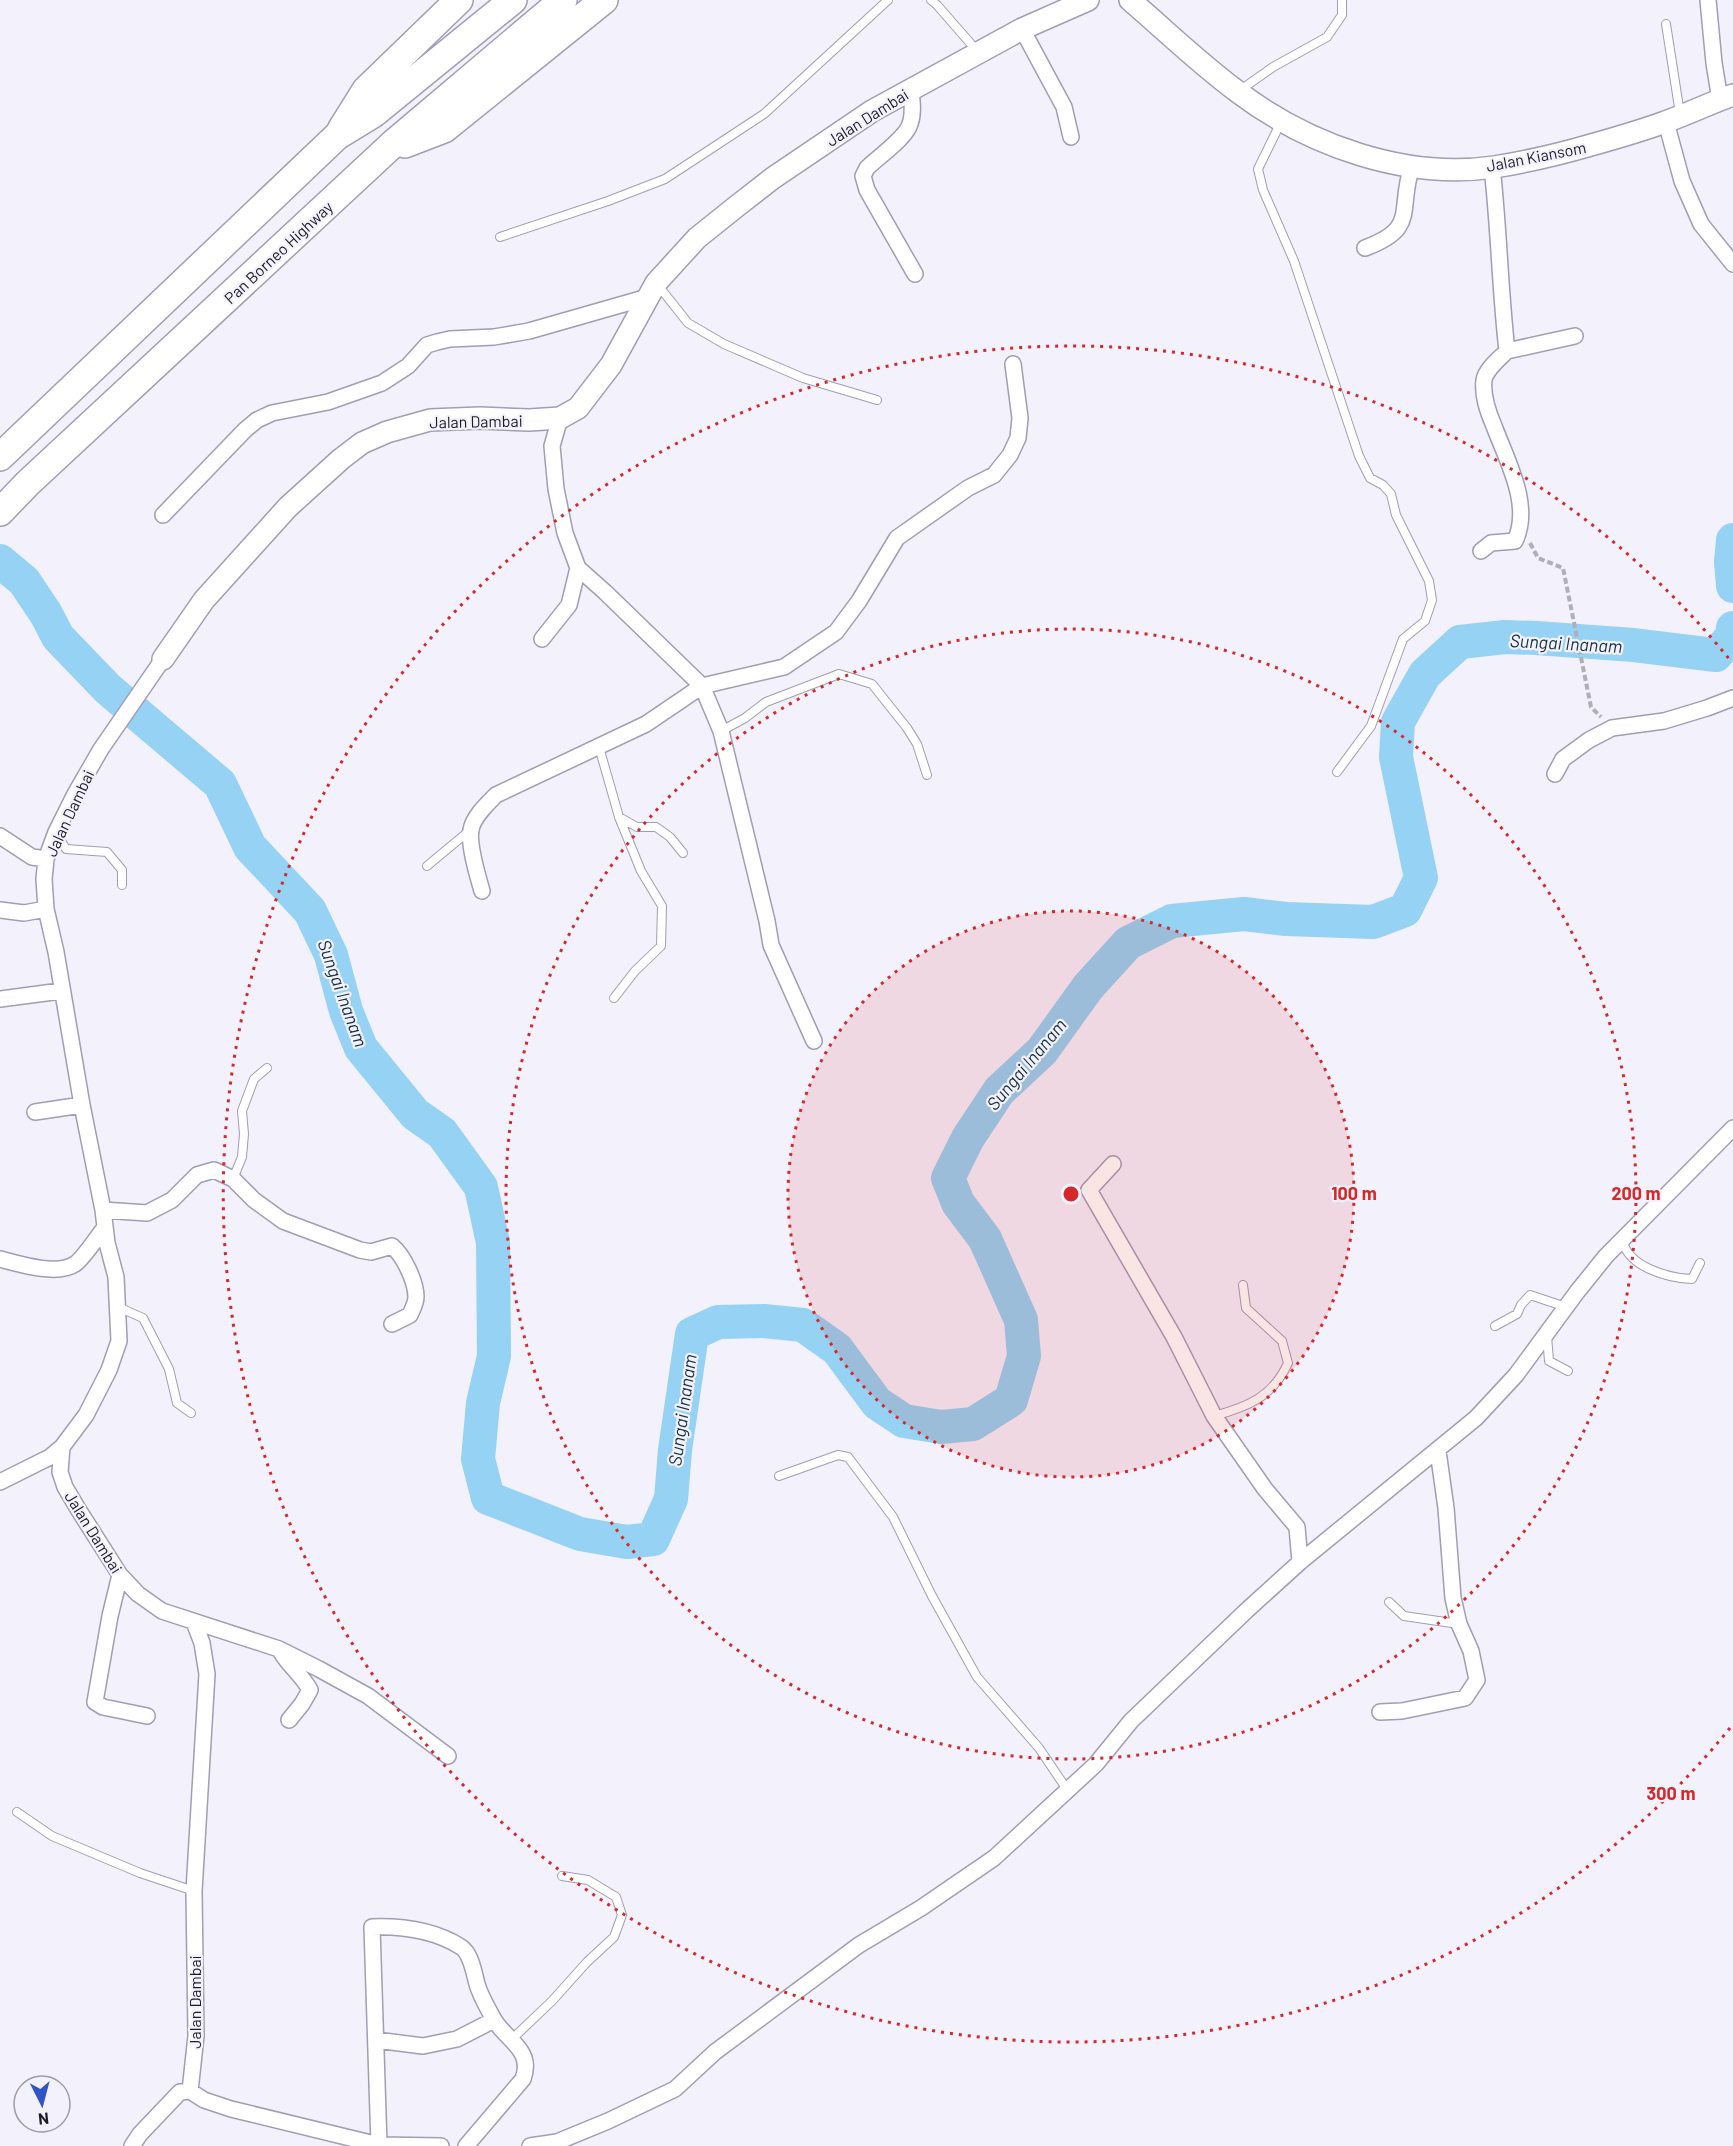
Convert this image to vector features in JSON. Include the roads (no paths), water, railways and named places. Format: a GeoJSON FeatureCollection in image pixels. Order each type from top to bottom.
{"type":"FeatureCollection","features":[{"type":"Feature","properties":{"kind":"highway"},"geometry":{"type":"LineString","coordinates":[[337,136],[366,90],[459,0]]}},
{"type":"Feature","properties":{"kind":"highway"},"geometry":{"type":"LineString","coordinates":[[0,457],[337,136],[373,114],[513,0]]}},
{"type":"Feature","properties":{"kind":"highway","name":"Pan Borneo Highway"},"geometry":{"type":"LineString","coordinates":[[0,512],[28,483],[390,147],[563,0]]}},
{"type":"Feature","properties":{"kind":"highway"},"geometry":{"type":"LineString","coordinates":[[390,147],[444,129],[604,0]]}},
{"type":"Feature","properties":{"kind":"street","name":"Jalan Dambai"},"geometry":{"type":"LineString","coordinates":[[190,2091],[196,2036],[194,1891],[207,1674],[202,1643],[194,1622],[162,1611],[138,1594],[120,1575],[65,1487],[60,1472],[62,1448],[86,1415],[109,1370],[119,1341],[116,1277],[106,1243],[103,1210],[82,1105],[57,952],[46,909],[44,879],[46,860],[56,833],[101,749],[204,600],[288,507],[341,459],[362,443],[387,432],[430,420],[560,418],[578,408],[611,365],[652,290],[697,238],[773,178],[872,111],[1022,29],[1089,0]]}},
{"type":"Feature","properties":{"kind":"street","name":"Jalan Kiansom"},"geometry":{"type":"LineString","coordinates":[[1130,0],[1238,92],[1282,121],[1313,138],[1352,153],[1412,166],[1492,167],[1590,145],[1673,119],[1726,98]]}},
{"type":"Feature","properties":{"kind":"street"},"geometry":{"type":"LineString","coordinates":[[1708,0],[1713,63],[1726,98]]}},
{"type":"Feature","properties":{"kind":"street"},"geometry":{"type":"LineString","coordinates":[[1022,29],[1064,107],[1071,137]]}},
{"type":"Feature","properties":{"kind":"street"},"geometry":{"type":"LineString","coordinates":[[911,90],[910,125],[905,133],[867,168],[863,176],[867,190],[915,274]]}},
{"type":"Feature","properties":{"kind":"street"},"geometry":{"type":"LineString","coordinates":[[1673,119],[1682,181],[1701,224],[1733,264]]}},
{"type":"Feature","properties":{"kind":"street"},"geometry":{"type":"LineString","coordinates":[[1365,249],[1389,238],[1396,233],[1402,223],[1406,186],[1412,166]]}},
{"type":"Feature","properties":{"kind":"street"},"geometry":{"type":"LineString","coordinates":[[1492,167],[1499,229],[1507,351]]}},
{"type":"Feature","properties":{"kind":"street"},"geometry":{"type":"LineString","coordinates":[[163,515],[244,430],[257,420],[272,413],[327,402],[381,383],[408,366],[427,345],[529,331],[652,290]]}},
{"type":"Feature","properties":{"kind":"street"},"geometry":{"type":"LineString","coordinates":[[1481,551],[1491,543],[1515,541],[1521,529],[1518,489],[1486,406],[1484,379],[1494,363],[1507,351],[1575,336]]}},
{"type":"Feature","properties":{"kind":"street"},"geometry":{"type":"LineString","coordinates":[[482,891],[473,854],[471,830],[483,808],[496,795],[646,724],[702,686],[784,667],[836,632],[860,601],[897,538],[968,488],[994,475],[1010,455],[1018,438],[1019,399],[1013,364]]}},
{"type":"Feature","properties":{"kind":"street"},"geometry":{"type":"LineString","coordinates":[[560,418],[552,446],[556,489],[565,533],[578,568],[702,686],[721,731],[771,945],[814,1041]]}},
{"type":"Feature","properties":{"kind":"street"},"geometry":{"type":"LineString","coordinates":[[542,639],[569,605],[578,568]]}},
{"type":"Feature","properties":{"kind":"street"},"geometry":{"type":"LineString","coordinates":[[1555,774],[1563,759],[1589,740],[1612,728],[1664,721],[1733,698]]}},
{"type":"Feature","properties":{"kind":"street"},"geometry":{"type":"LineString","coordinates":[[0,836],[32,857],[46,860]]}},
{"type":"Feature","properties":{"kind":"street"},"geometry":{"type":"LineString","coordinates":[[0,910],[24,913],[46,909]]}},
{"type":"Feature","properties":{"kind":"street"},"geometry":{"type":"LineString","coordinates":[[0,999],[62,991]]}},
{"type":"Feature","properties":{"kind":"street"},"geometry":{"type":"LineString","coordinates":[[34,1112],[82,1105]]}},
{"type":"Feature","properties":{"kind":"street"},"geometry":{"type":"LineString","coordinates":[[530,2146],[557,2142],[675,2089],[715,2052],[859,1945],[921,1908],[994,1858],[1096,1764],[1131,1721],[1300,1562],[1476,1418],[1508,1384],[1606,1256],[1733,1128]]}},
{"type":"Feature","properties":{"kind":"street"},"geometry":{"type":"LineString","coordinates":[[1113,1164],[1089,1191],[1093,1200],[1174,1337],[1214,1416],[1265,1489],[1297,1527],[1300,1562]]}},
{"type":"Feature","properties":{"kind":"street"},"geometry":{"type":"LineString","coordinates":[[103,1210],[147,1214],[172,1200],[197,1176],[214,1170],[233,1179],[254,1200],[283,1221],[360,1250],[370,1252],[392,1246],[398,1251],[413,1280],[416,1298],[410,1315],[392,1324]]}},
{"type":"Feature","properties":{"kind":"street"},"geometry":{"type":"LineString","coordinates":[[0,1259],[29,1267],[54,1269],[74,1264],[105,1227]]}},
{"type":"Feature","properties":{"kind":"street"},"geometry":{"type":"LineString","coordinates":[[0,1482],[50,1457],[62,1448]]}},
{"type":"Feature","properties":{"kind":"street"},"geometry":{"type":"LineString","coordinates":[[1380,1712],[1402,1711],[1465,1698],[1477,1680],[1472,1651],[1460,1624],[1453,1598],[1446,1508],[1438,1450]]}},
{"type":"Feature","properties":{"kind":"street"},"geometry":{"type":"LineString","coordinates":[[120,1575],[108,1626],[95,1702],[103,1707],[147,1716]]}},
{"type":"Feature","properties":{"kind":"street"},"geometry":{"type":"LineString","coordinates":[[194,1622],[279,1649],[368,1696],[447,1756]]}},
{"type":"Feature","properties":{"kind":"street"},"geometry":{"type":"LineString","coordinates":[[279,1649],[287,1663],[303,1677],[310,1689],[289,1720]]}},
{"type":"Feature","properties":{"kind":"street"},"geometry":{"type":"LineString","coordinates":[[380,2145],[372,1927],[400,1926],[436,1935],[463,1948],[494,2020],[524,2054],[527,2069],[523,2079],[466,2146]]}},
{"type":"Feature","properties":{"kind":"street"},"geometry":{"type":"LineString","coordinates":[[376,2040],[423,2046],[457,2039],[494,2020]]}},
{"type":"Feature","properties":{"kind":"street"},"geometry":{"type":"LineString","coordinates":[[120,2146],[136,2140],[180,2092],[190,2091],[204,2100],[231,2109],[380,2145],[441,2146]]}},
{"type":"Feature","properties":{"kind":"lane"},"geometry":{"type":"LineString","coordinates":[[500,237],[608,201],[665,179],[764,114],[882,3],[888,0]]}},
{"type":"Feature","properties":{"kind":"lane"},"geometry":{"type":"LineString","coordinates":[[931,0],[978,52]]}},
{"type":"Feature","properties":{"kind":"lane"},"geometry":{"type":"LineString","coordinates":[[1238,92],[1273,67],[1327,37],[1342,15],[1342,0]]}},
{"type":"Feature","properties":{"kind":"lane"},"geometry":{"type":"LineString","coordinates":[[1666,24],[1673,119]]}},
{"type":"Feature","properties":{"kind":"lane"},"geometry":{"type":"LineString","coordinates":[[1282,121],[1258,170],[1263,190],[1293,261],[1359,456],[1370,478],[1383,485],[1391,494],[1396,515],[1429,580],[1432,600],[1425,621],[1403,639],[1371,726],[1336,772]]}},
{"type":"Feature","properties":{"kind":"lane"},"geometry":{"type":"LineString","coordinates":[[652,290],[688,323],[724,344],[803,378],[877,400]]}},
{"type":"Feature","properties":{"kind":"lane"},"geometry":{"type":"LineString","coordinates":[[721,731],[745,718],[766,702],[839,674],[872,684],[908,728],[917,744],[927,775]]}},
{"type":"Feature","properties":{"kind":"lane"},"geometry":{"type":"LineString","coordinates":[[599,747],[619,817],[641,871],[662,906],[661,946],[635,971],[614,998]]}},
{"type":"Feature","properties":{"kind":"lane"},"geometry":{"type":"LineString","coordinates":[[619,817],[638,827],[656,827],[670,837],[683,854]]}},
{"type":"Feature","properties":{"kind":"lane"},"geometry":{"type":"LineString","coordinates":[[427,866],[471,830]]}},
{"type":"Feature","properties":{"kind":"lane"},"geometry":{"type":"LineString","coordinates":[[56,833],[66,849],[107,852],[122,870],[122,885]]}},
{"type":"Feature","properties":{"kind":"lane"},"geometry":{"type":"LineString","coordinates":[[233,1179],[242,1157],[244,1134],[242,1111],[254,1079],[267,1068]]}},
{"type":"Feature","properties":{"kind":"lane"},"geometry":{"type":"LineString","coordinates":[[1622,1239],[1625,1250],[1639,1263],[1679,1279],[1692,1279],[1700,1263]]}},
{"type":"Feature","properties":{"kind":"lane"},"geometry":{"type":"LineString","coordinates":[[1214,1416],[1245,1407],[1269,1391],[1283,1376],[1288,1363],[1281,1341],[1246,1308],[1243,1285]]}},
{"type":"Feature","properties":{"kind":"lane"},"geometry":{"type":"LineString","coordinates":[[1495,1326],[1517,1314],[1530,1295],[1566,1307]]}},
{"type":"Feature","properties":{"kind":"lane"},"geometry":{"type":"LineString","coordinates":[[118,1307],[143,1318],[169,1369],[177,1403],[191,1413]]}},
{"type":"Feature","properties":{"kind":"lane"},"geometry":{"type":"LineString","coordinates":[[1546,1334],[1550,1361],[1568,1371]]}},
{"type":"Feature","properties":{"kind":"lane"},"geometry":{"type":"LineString","coordinates":[[779,1476],[838,1455],[848,1457],[893,1517],[932,1596],[977,1677],[1039,1748],[1068,1791]]}},
{"type":"Feature","properties":{"kind":"lane"},"geometry":{"type":"LineString","coordinates":[[1389,1602],[1404,1616],[1460,1624]]}},
{"type":"Feature","properties":{"kind":"lane"},"geometry":{"type":"LineString","coordinates":[[17,1812],[52,1836],[140,1873],[194,1891]]}},
{"type":"Feature","properties":{"kind":"lane"},"geometry":{"type":"LineString","coordinates":[[511,2040],[614,1937],[622,1915],[616,1897],[588,1880],[562,1876]]}},
{"type":"Feature","properties":{"kind":"waterway","name":"Sungai Inanam"},"geometry":{"type":"LineString","coordinates":[[1733,540],[1731,562],[1733,586]]}},
{"type":"Feature","properties":{"kind":"waterway","name":"Sungai Inanam"},"geometry":{"type":"LineString","coordinates":[[0,561],[24,581],[58,637],[108,689],[220,784],[250,847],[310,911],[331,955],[346,1011],[361,1048],[415,1114],[442,1133],[481,1187],[493,1243],[494,1356],[483,1403],[478,1459],[488,1498],[580,1534],[627,1542],[653,1539],[671,1499],[675,1450],[692,1334],[718,1322],[764,1321],[803,1325],[837,1349],[877,1403],[904,1421],[941,1427],[973,1424],[1011,1400],[1024,1356],[1021,1320],[985,1239],[958,1203],[948,1178],[968,1138],[999,1091],[1042,1051],[1088,987],[1128,943],[1172,921],[1244,914],[1286,919],[1373,922],[1405,910],[1421,878],[1396,757],[1398,722],[1425,674],[1460,642],[1505,637],[1536,638],[1634,645],[1716,655],[1733,635],[1733,628]]}}]}
